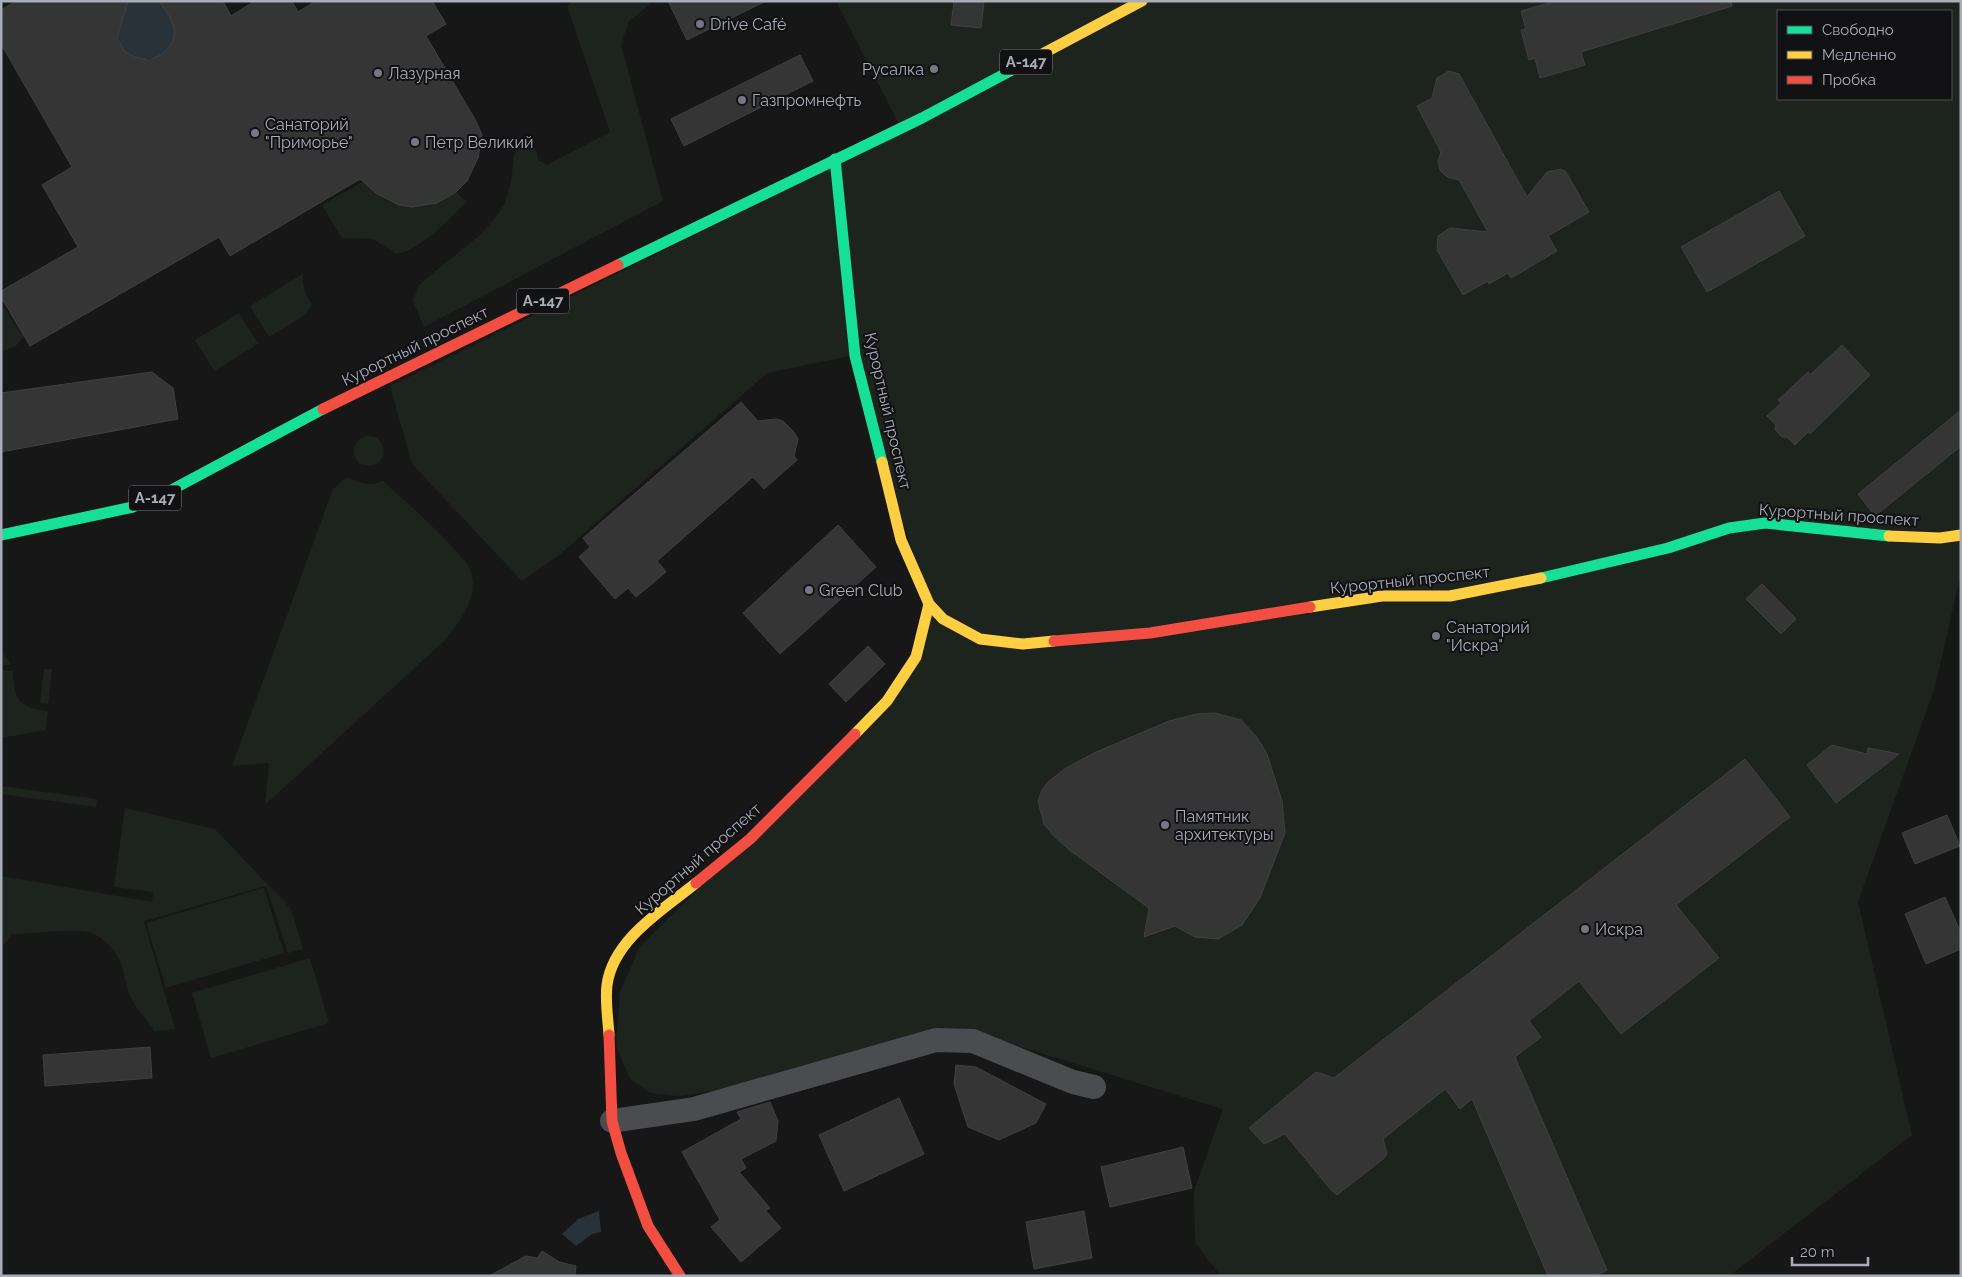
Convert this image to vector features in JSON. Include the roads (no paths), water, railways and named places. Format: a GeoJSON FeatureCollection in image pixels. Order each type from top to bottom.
{"type":"FeatureCollection","features":[{"type":"Feature","properties":{"kind":"street","name":"Курортный проспект"},"geometry":{"type":"LineString","coordinates":[[1,535],[89,518],[133,507],[162,495],[295,423],[922,118],[1142,1]]}},
{"type":"Feature","properties":{"kind":"street","name":"Курортный проспект"},"geometry":{"type":"LineString","coordinates":[[835,160],[855,356],[902,540],[929,604],[943,619],[980,639],[1023,644],[1150,633],[1382,596],[1450,596],[1502,587],[1668,548],[1729,528],[1765,523],[1885,536],[1940,538],[1961,535]]}},
{"type":"Feature","properties":{"kind":"street","name":"Курортный проспект"},"geometry":{"type":"LineString","coordinates":[[680,1276],[648,1226],[621,1153],[612,1121],[607,985],[613,963],[626,944],[647,923],[750,838],[887,701],[916,657],[929,604]]}},
{"type":"Feature","properties":{"kind":"street"},"geometry":{"type":"LineString","coordinates":[[612,1121],[694,1109],[936,1040],[973,1041],[1073,1082],[1094,1087]]}},
{"type":"Feature","properties":{"kind":"place","name":"Drive Café"},"geometry":{"type":"Point","coordinates":[700,24]}},
{"type":"Feature","properties":{"kind":"place","name":"Русалка"},"geometry":{"type":"Point","coordinates":[934,69]}},
{"type":"Feature","properties":{"kind":"place","name":"Лазурная"},"geometry":{"type":"Point","coordinates":[378,73]}},
{"type":"Feature","properties":{"kind":"place","name":"Газпромнефть"},"geometry":{"type":"Point","coordinates":[742,100]}},
{"type":"Feature","properties":{"kind":"place","name":"Санаторий \"Приморье\""},"geometry":{"type":"Point","coordinates":[255,133]}},
{"type":"Feature","properties":{"kind":"place","name":"Петр Великий"},"geometry":{"type":"Point","coordinates":[415,142]}},
{"type":"Feature","properties":{"kind":"place","name":"Green Club"},"geometry":{"type":"Point","coordinates":[809,590]}},
{"type":"Feature","properties":{"kind":"place","name":"Санаторий \"Искра\""},"geometry":{"type":"Point","coordinates":[1436,636]}},
{"type":"Feature","properties":{"kind":"place","name":"Памятник архитектуры"},"geometry":{"type":"Point","coordinates":[1165,825]}},
{"type":"Feature","properties":{"kind":"place","name":"Искра"},"geometry":{"type":"Point","coordinates":[1585,929]}}]}
